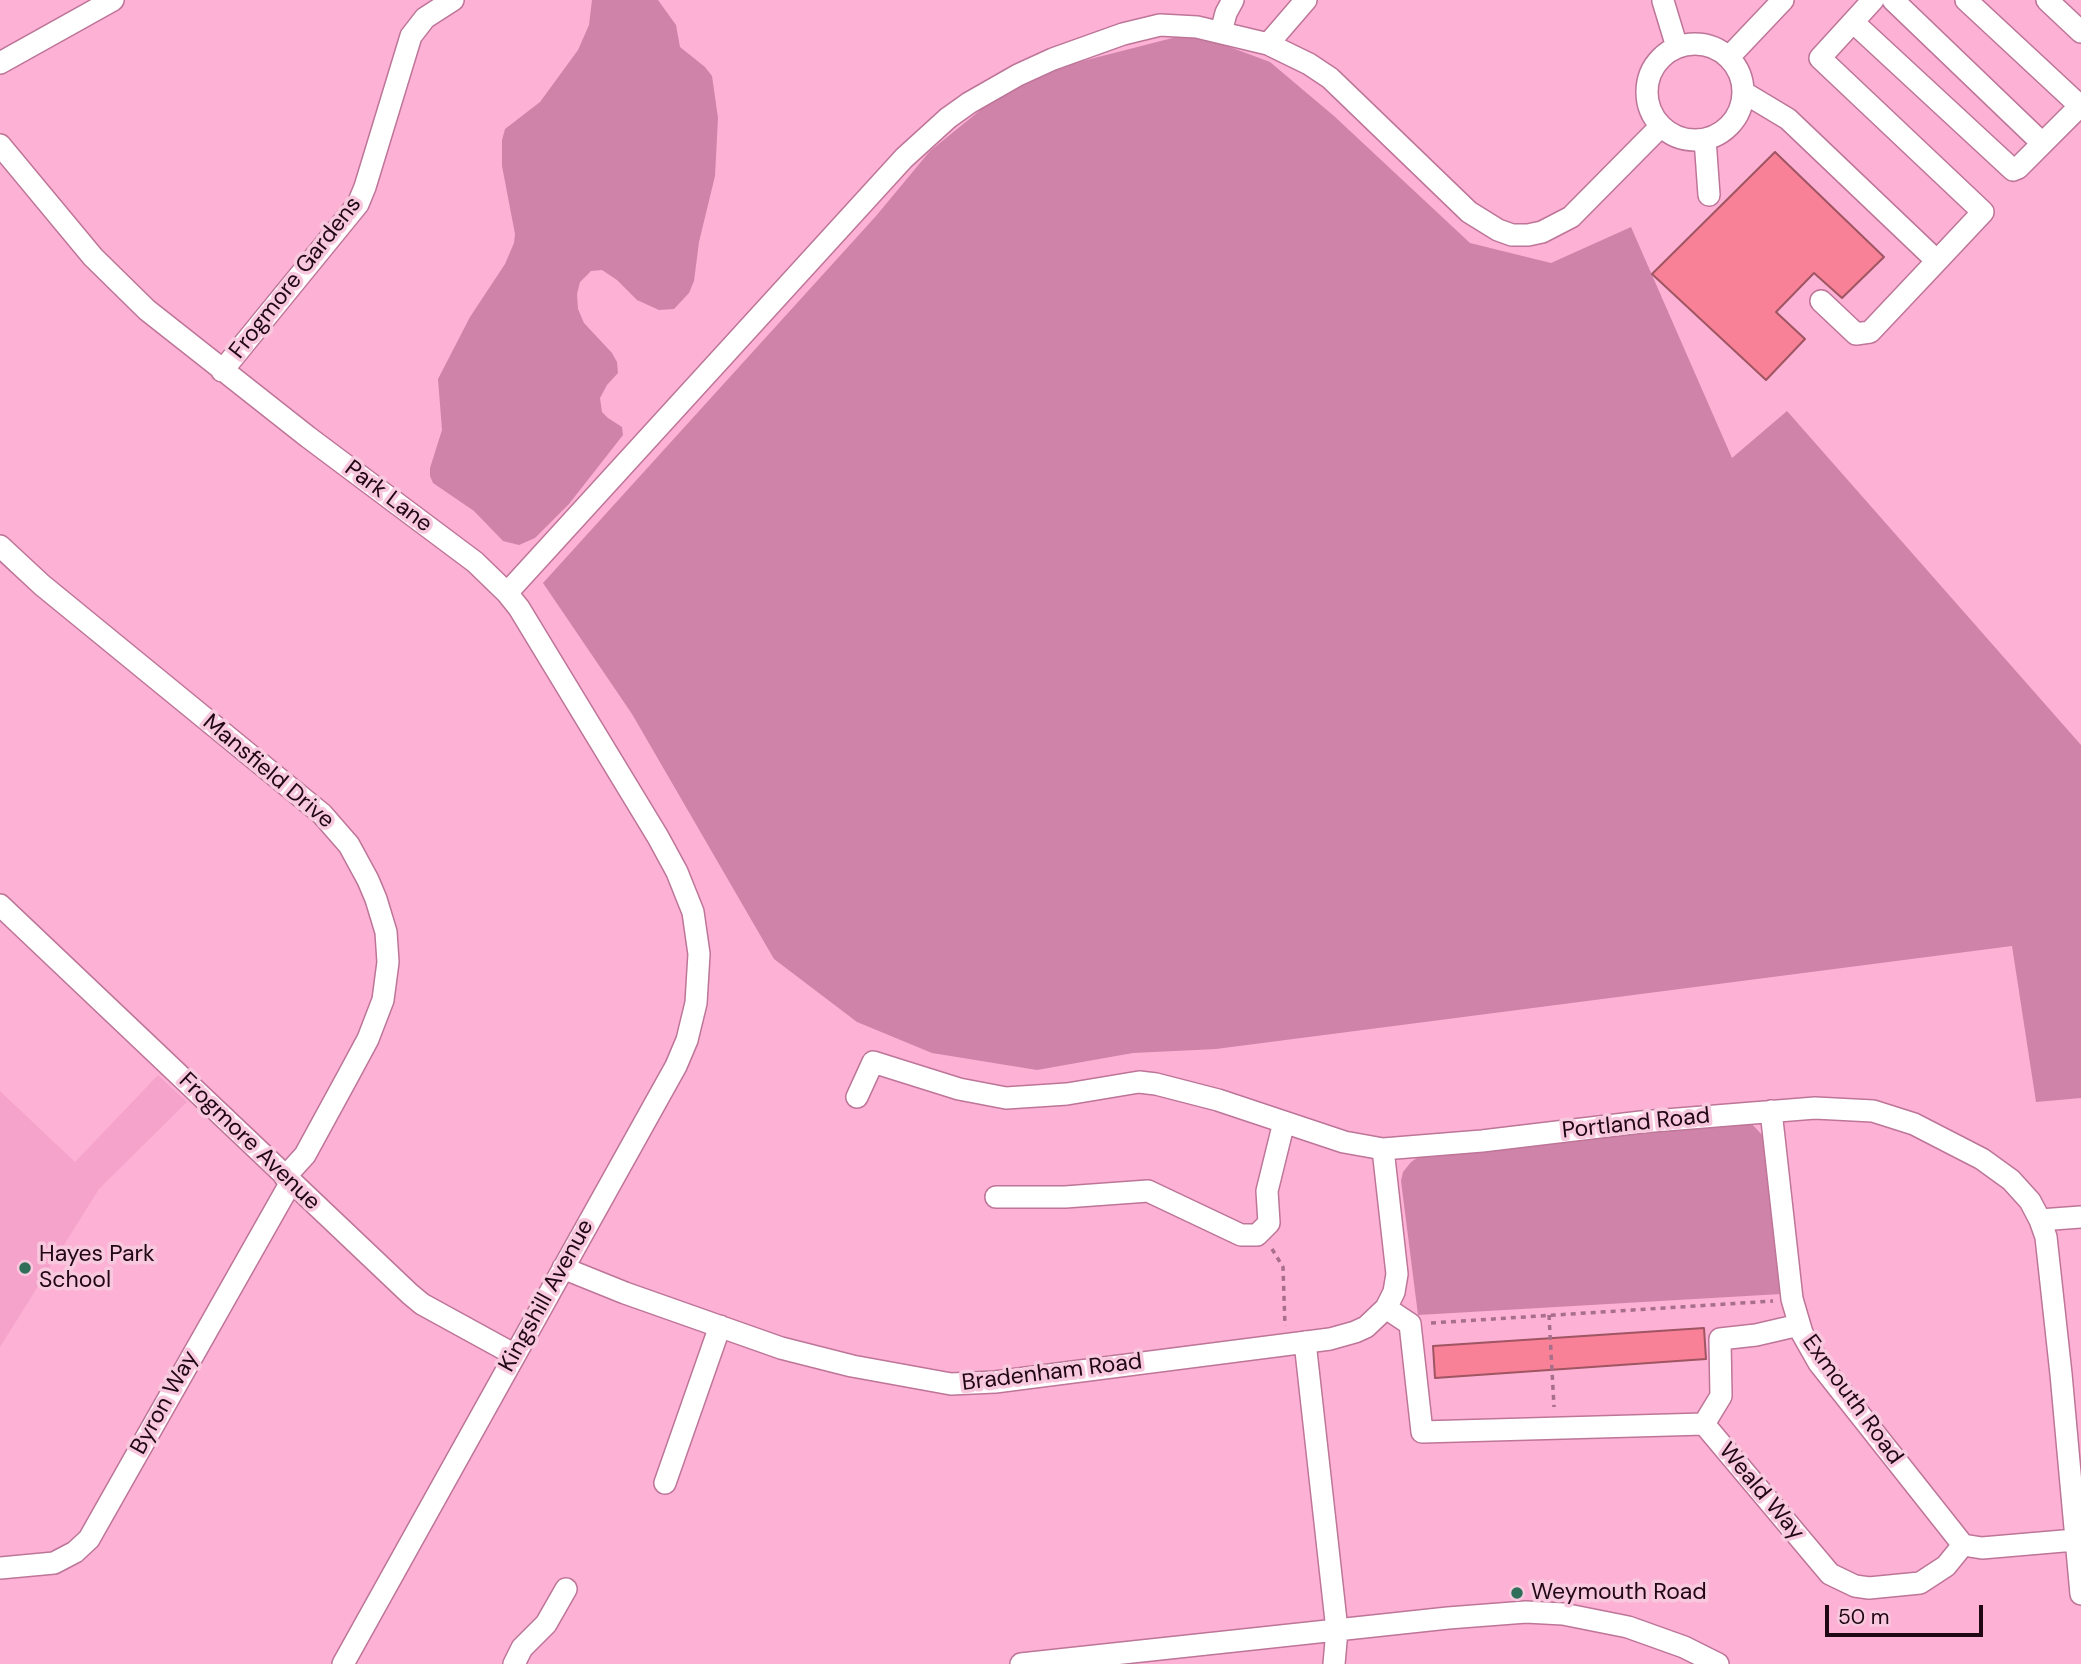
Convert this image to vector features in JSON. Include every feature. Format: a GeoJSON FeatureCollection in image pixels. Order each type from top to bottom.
{"type":"FeatureCollection","features":[{"type":"Feature","properties":{"kind":"street"},"geometry":{"type":"LineString","coordinates":[[0,62],[113,0]]}},
{"type":"Feature","properties":{"kind":"street","name":"Frogmore Gardens"},"geometry":{"type":"LineString","coordinates":[[222,371],[358,204],[415,29],[425,18],[453,0]]}},
{"type":"Feature","properties":{"kind":"street"},"geometry":{"type":"LineString","coordinates":[[1268,44],[1306,0]]}},
{"type":"Feature","properties":{"kind":"street"},"geometry":{"type":"LineString","coordinates":[[1729,57],[1761,8],[1783,0]]}},
{"type":"Feature","properties":{"kind":"street"},"geometry":{"type":"LineString","coordinates":[[1821,301],[1856,334],[1870,332],[1983,212],[1820,58],[1873,0]]}},
{"type":"Feature","properties":{"kind":"street"},"geometry":{"type":"LineString","coordinates":[[1894,0],[2042,143]]}},
{"type":"Feature","properties":{"kind":"street"},"geometry":{"type":"LineString","coordinates":[[1853,22],[2013,170],[2081,105],[1966,0]]}},
{"type":"Feature","properties":{"kind":"street"},"geometry":{"type":"LineString","coordinates":[[2047,0],[2081,32]]}},
{"type":"Feature","properties":{"kind":"street"},"geometry":{"type":"LineString","coordinates":[[1663,1],[1677,47]]}},
{"type":"Feature","properties":{"kind":"street"},"geometry":{"type":"LineString","coordinates":[[507,593],[904,158],[948,118],[969,103],[1053,59],[1123,34],[1225,11],[1268,44],[1309,64],[1330,78],[1469,212],[1498,230],[1512,235],[1542,232],[1570,217],[1661,126]]}},
{"type":"Feature","properties":{"kind":"street"},"geometry":{"type":"LineString","coordinates":[[1688,44],[1710,45],[1729,57],[1740,73],[1744,92],[1741,105],[1728,127],[1705,139],[1682,138],[1661,126],[1647,102],[1650,73],[1661,57],[1677,47],[1688,44]]}},
{"type":"Feature","properties":{"kind":"street"},"geometry":{"type":"LineString","coordinates":[[1744,92],[1788,119],[1937,261]]}},
{"type":"Feature","properties":{"kind":"street"},"geometry":{"type":"LineString","coordinates":[[1705,139],[1709,195]]}},
{"type":"Feature","properties":{"kind":"street","name":"Park Lane"},"geometry":{"type":"LineString","coordinates":[[1,142],[62,222],[118,283],[147,310],[222,371],[475,562],[507,593],[519,608],[658,837],[677,872],[693,912]]}},
{"type":"Feature","properties":{"kind":"street","name":"Mansfield Drive"},"geometry":{"type":"LineString","coordinates":[[0,546],[78,615],[307,801],[344,838],[368,880],[386,932],[388,962],[383,1000],[368,1039],[288,1179]]}},
{"type":"Feature","properties":{"kind":"street","name":"Frogmore Avenue"},"geometry":{"type":"LineString","coordinates":[[0,905],[416,1299],[515,1355]]}},
{"type":"Feature","properties":{"kind":"street","name":"Kingshill Avenue"},"geometry":{"type":"LineString","coordinates":[[343,1664],[676,1066],[694,1017],[699,976],[693,912]]}},
{"type":"Feature","properties":{"kind":"street","name":"Portland Road"},"geometry":{"type":"LineString","coordinates":[[856,1097],[873,1062],[959,1089],[1006,1098],[1067,1094],[1123,1083],[1156,1084],[1217,1100],[1343,1142],[1383,1149],[1482,1141],[1641,1122],[1815,1108],[1857,1108],[1894,1116],[1914,1124],[1982,1159],[2011,1180],[2030,1201],[2040,1220],[2046,1237],[2071,1373],[2081,1594]]}},
{"type":"Feature","properties":{"kind":"street","name":"Exmouth Road"},"geometry":{"type":"LineString","coordinates":[[1771,1111],[1792,1300],[1799,1325],[1819,1363],[1963,1545]]}},
{"type":"Feature","properties":{"kind":"street"},"geometry":{"type":"LineString","coordinates":[[996,1197],[1065,1197],[1148,1191],[1241,1235],[1257,1235],[1269,1223],[1267,1191],[1284,1122]]}},
{"type":"Feature","properties":{"kind":"street"},"geometry":{"type":"LineString","coordinates":[[1383,1149],[1397,1274],[1394,1292],[1386,1308],[1410,1324]]}},
{"type":"Feature","properties":{"kind":"street","name":"Byron Way"},"geometry":{"type":"LineString","coordinates":[[0,1567],[54,1563],[75,1552],[89,1539],[288,1179]]}},
{"type":"Feature","properties":{"kind":"street"},"geometry":{"type":"LineString","coordinates":[[2040,1220],[2081,1217]]}},
{"type":"Feature","properties":{"kind":"street","name":"Bradenham Road"},"geometry":{"type":"LineString","coordinates":[[563,1268],[604,1286],[781,1348],[852,1366],[951,1384],[995,1382],[1295,1343],[1355,1332],[1366,1327],[1386,1308]]}},
{"type":"Feature","properties":{"kind":"street","name":"Weald Way"},"geometry":{"type":"LineString","coordinates":[[1410,1324],[1422,1432],[1704,1424],[1830,1574],[1841,1580],[1869,1588],[1920,1583],[1946,1566],[1963,1545]]}},
{"type":"Feature","properties":{"kind":"street"},"geometry":{"type":"LineString","coordinates":[[1704,1424],[1721,1396],[1720,1339],[1746,1337],[1799,1325]]}},
{"type":"Feature","properties":{"kind":"street"},"geometry":{"type":"LineString","coordinates":[[665,1483],[720,1326]]}},
{"type":"Feature","properties":{"kind":"street"},"geometry":{"type":"LineString","coordinates":[[1295,1343],[1336,1630],[1334,1664]]}},
{"type":"Feature","properties":{"kind":"street"},"geometry":{"type":"LineString","coordinates":[[1963,1545],[1982,1548],[2077,1531]]}},
{"type":"Feature","properties":{"kind":"street"},"geometry":{"type":"LineString","coordinates":[[514,1664],[522,1648],[546,1624],[566,1589]]}},
{"type":"Feature","properties":{"kind":"street"},"geometry":{"type":"LineString","coordinates":[[1021,1664],[1062,1662],[1336,1630],[1526,1612],[1596,1619],[1655,1635],[1718,1664]]}},
{"type":"Feature","properties":{"kind":"path"},"geometry":{"type":"LineString","coordinates":[[1262,1232],[1283,1267],[1295,1343]]}},
{"type":"Feature","properties":{"kind":"path"},"geometry":{"type":"LineString","coordinates":[[1410,1324],[1792,1300]]}},
{"type":"Feature","properties":{"kind":"path"},"geometry":{"type":"LineString","coordinates":[[1549,1315],[1556,1428]]}},
{"type":"Feature","properties":{"kind":"shaded area"},"geometry":{"type":"Polygon","coordinates":[[[592,0],[658,0],[676,25],[680,47],[712,76],[718,118],[715,176],[699,242],[694,281],[689,293],[674,309],[659,310],[637,300],[617,280],[602,270],[591,271],[580,282],[577,294],[578,309],[584,323],[617,362],[618,373],[600,398],[602,412],[622,427],[623,435],[569,504],[535,538],[519,545],[503,541],[474,511],[433,483],[430,468],[442,430],[438,379],[470,317],[505,264],[514,243],[515,234],[502,166],[502,140],[505,129],[540,102],[578,50],[589,25],[592,0]]]}},
{"type":"Feature","properties":{"kind":"shaded area"},"geometry":{"type":"Polygon","coordinates":[[[1192,33],[1270,62],[1334,116],[1470,243],[1551,263],[1631,227],[1732,458],[1787,411],[2081,745],[2081,1098],[2036,1102],[2012,946],[1216,1049],[1133,1053],[1037,1070],[932,1053],[857,1022],[774,959],[632,714],[543,583],[876,216],[930,151],[994,99],[1067,65],[1192,33]]]}},
{"type":"Feature","properties":{"kind":"shaded area","name":"Hayes Park School"},"geometry":{"type":"Polygon","coordinates":[[[158,1075],[187,1102],[99,1189],[0,1347],[0,1091],[75,1162],[158,1075]]]}},
{"type":"Feature","properties":{"kind":"shaded area"},"geometry":{"type":"Polygon","coordinates":[[[1739,1119],[1749,1121],[1764,1137],[1781,1294],[1418,1315],[1401,1181],[1403,1172],[1420,1156],[1739,1119]]]}},
{"type":"Feature","properties":{"kind":"building"},"geometry":{"type":"Polygon","coordinates":[[[1775,152],[1884,257],[1842,298],[1814,273],[1776,312],[1805,339],[1766,380],[1652,274],[1775,152]]]}},
{"type":"Feature","properties":{"kind":"building"},"geometry":{"type":"Polygon","coordinates":[[[1704,1328],[1706,1359],[1435,1378],[1433,1346],[1704,1328]]]}},
{"type":"Feature","properties":{"kind":"place","name":"Hayes Park School"},"geometry":{"type":"Point","coordinates":[25,1268]}},
{"type":"Feature","properties":{"kind":"place","name":"Weymouth Road"},"geometry":{"type":"Point","coordinates":[1517,1593]}}]}
